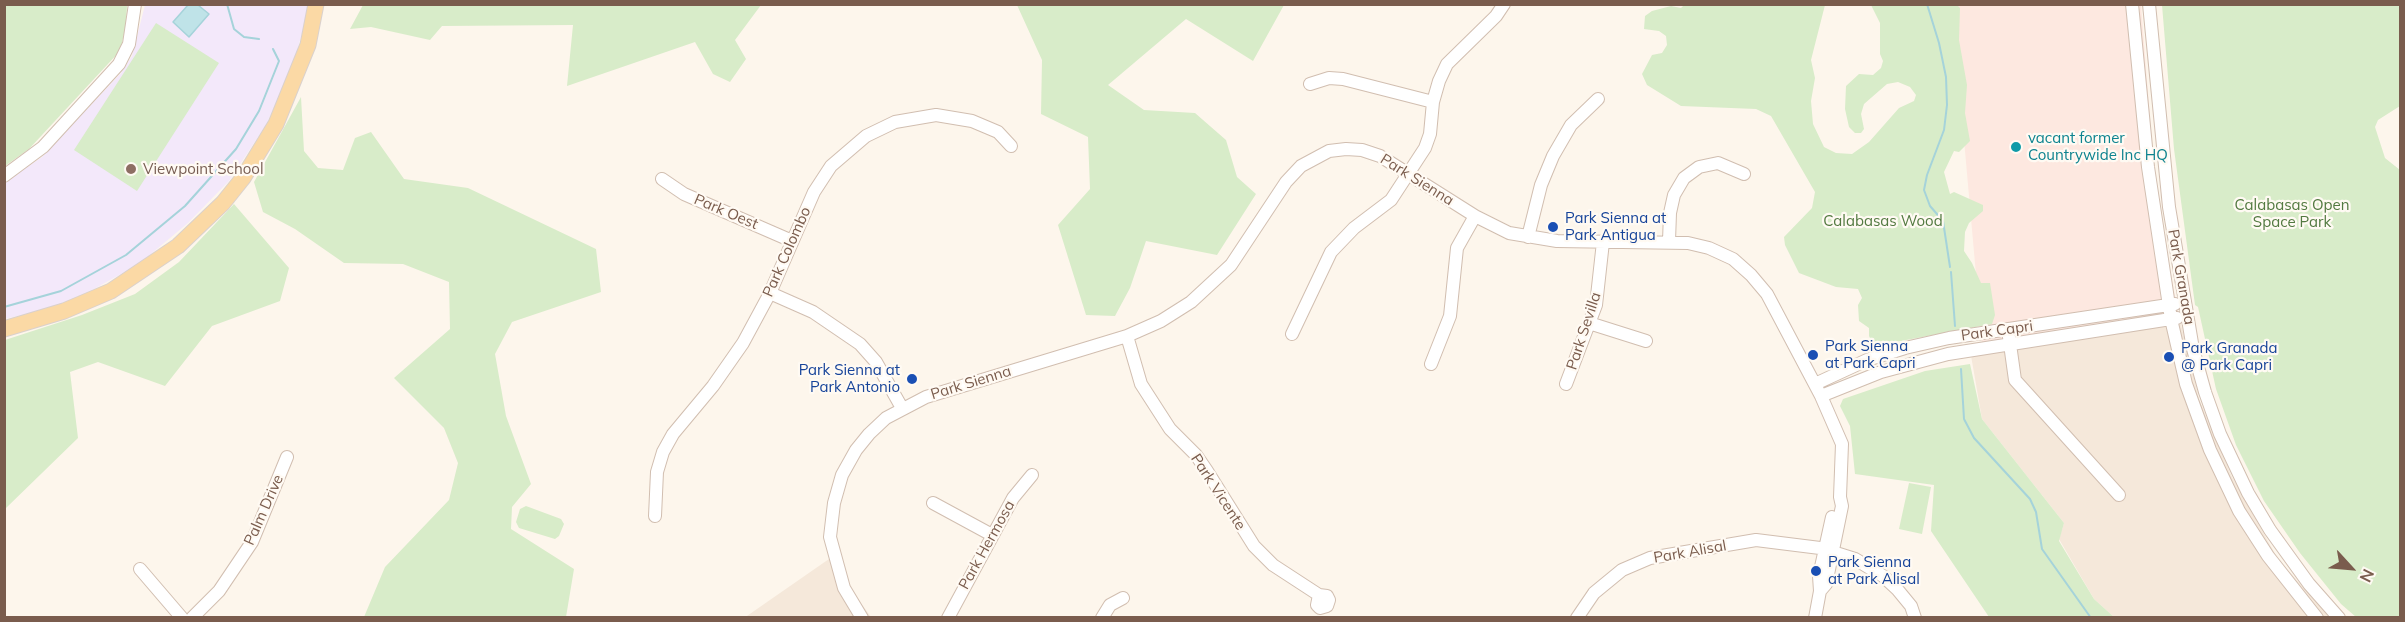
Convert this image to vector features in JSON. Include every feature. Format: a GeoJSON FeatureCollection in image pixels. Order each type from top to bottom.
{"type":"FeatureCollection","features":[{"type":"Feature","properties":{"kind":"main road"},"geometry":{"type":"LineString","coordinates":[[4,329],[64,311],[118,287],[178,246],[223,203],[243,177],[276,124],[308,45],[316,4]]}},
{"type":"Feature","properties":{"kind":"street"},"geometry":{"type":"LineString","coordinates":[[4,176],[43,147],[119,64],[129,44],[135,4]]}},
{"type":"Feature","properties":{"kind":"street"},"geometry":{"type":"LineString","coordinates":[[1292,334],[1331,252],[1354,228],[1383,209],[1410,173],[1430,135],[1433,102],[1447,64],[1496,16],[1504,4]]}},
{"type":"Feature","properties":{"kind":"street","name":"Park Granada"},"geometry":{"type":"LineString","coordinates":[[2132,4],[2148,167],[2171,319],[2186,384],[2201,429],[2228,490],[2268,556],[2317,618]]}},
{"type":"Feature","properties":{"kind":"street","name":"Park Granada"},"geometry":{"type":"LineString","coordinates":[[2149,4],[2161,148],[2187,316],[2205,392],[2220,434],[2248,493],[2308,584],[2339,618]]}},
{"type":"Feature","properties":{"kind":"street"},"geometry":{"type":"LineString","coordinates":[[1310,84],[1329,78],[1343,79],[1433,102]]}},
{"type":"Feature","properties":{"kind":"street"},"geometry":{"type":"LineString","coordinates":[[1528,237],[1541,185],[1553,156],[1571,125],[1598,99]]}},
{"type":"Feature","properties":{"kind":"street","name":"Park Colombo"},"geometry":{"type":"LineString","coordinates":[[655,516],[657,472],[663,452],[673,434],[713,386],[743,343],[770,293],[814,192],[831,166],[866,136],[894,122],[936,115],[972,121],[998,132],[1011,146]]}},
{"type":"Feature","properties":{"kind":"street","name":"Park Sienna"},"geometry":{"type":"LineString","coordinates":[[862,618],[844,588],[830,537],[834,503],[842,475],[856,450],[877,426],[902,408],[926,397],[1127,336],[1181,308],[1215,281],[1245,248],[1287,182],[1301,166],[1329,152],[1362,150],[1380,156],[1475,216],[1509,233],[1557,241],[1669,241],[1709,248],[1733,259],[1751,275],[1767,294],[1815,384],[1842,444],[1840,497],[1835,503],[1829,551],[1819,576],[1820,591],[1815,618]]}},
{"type":"Feature","properties":{"kind":"street"},"geometry":{"type":"LineString","coordinates":[[1669,241],[1672,204],[1684,178],[1699,167],[1718,163],[1744,174]]}},
{"type":"Feature","properties":{"kind":"street","name":"Park Oest"},"geometry":{"type":"LineString","coordinates":[[662,179],[684,194],[792,241]]}},
{"type":"Feature","properties":{"kind":"street"},"geometry":{"type":"LineString","coordinates":[[1431,364],[1450,316],[1457,248],[1475,216]]}},
{"type":"Feature","properties":{"kind":"street","name":"Park Sevilla"},"geometry":{"type":"LineString","coordinates":[[1566,384],[1589,323],[1600,280],[1603,242]]}},
{"type":"Feature","properties":{"kind":"street"},"geometry":{"type":"LineString","coordinates":[[770,293],[813,312],[860,344],[876,362],[902,408]]}},
{"type":"Feature","properties":{"kind":"street","name":"Park Capri"},"geometry":{"type":"LineString","coordinates":[[1821,396],[1914,362],[2009,337],[2185,302]]}},
{"type":"Feature","properties":{"kind":"street","name":"Park Capri"},"geometry":{"type":"LineString","coordinates":[[1815,384],[1867,360],[1905,348],[2187,316]]}},
{"type":"Feature","properties":{"kind":"street"},"geometry":{"type":"LineString","coordinates":[[1589,323],[1646,341]]}},
{"type":"Feature","properties":{"kind":"street","name":"Park Vicente"},"geometry":{"type":"LineString","coordinates":[[1127,336],[1141,384],[1170,429],[1196,455],[1254,546],[1273,565],[1318,595]]}},
{"type":"Feature","properties":{"kind":"street"},"geometry":{"type":"LineString","coordinates":[[2009,337],[2015,380],[2119,495]]}},
{"type":"Feature","properties":{"kind":"street","name":"Palm Drive"},"geometry":{"type":"LineString","coordinates":[[192,618],[219,591],[252,542],[287,457]]}},
{"type":"Feature","properties":{"kind":"street","name":"Park Hermosa"},"geometry":{"type":"LineString","coordinates":[[948,618],[1012,498],[1032,475]]}},
{"type":"Feature","properties":{"kind":"street"},"geometry":{"type":"LineString","coordinates":[[933,503],[992,535]]}},
{"type":"Feature","properties":{"kind":"street","name":"Park Alisal"},"geometry":{"type":"LineString","coordinates":[[1576,618],[1594,593],[1622,570],[1650,558],[1756,540],[1788,542],[1855,559],[1883,576],[1911,606],[1915,618]]}},
{"type":"Feature","properties":{"kind":"street"},"geometry":{"type":"LineString","coordinates":[[140,569],[182,618]]}},
{"type":"Feature","properties":{"kind":"street"},"geometry":{"type":"LineString","coordinates":[[1102,618],[1110,605],[1123,598]]}},
{"type":"Feature","properties":{"kind":"shaded area","name":"Viewpoint School"},"geometry":{"type":"Polygon","coordinates":[[[145,5],[310,5],[293,65],[266,125],[229,181],[188,223],[139,264],[94,289],[53,307],[5,319],[4,183],[42,157],[121,73],[132,56],[145,5]]]}},
{"type":"Feature","properties":{"kind":"shaded area"},"geometry":{"type":"Polygon","coordinates":[[[1952,5],[2141,5],[2156,193],[2178,312],[1982,342],[1952,5]]]}},
{"type":"Feature","properties":{"kind":"shaded area"},"geometry":{"type":"Polygon","coordinates":[[[2178,312],[2199,399],[2232,477],[2278,559],[2330,617],[2114,617],[2094,599],[2059,539],[2064,523],[1982,419],[1969,344],[2178,312]]]}},
{"type":"Feature","properties":{"kind":"shaded area"},"geometry":{"type":"Polygon","coordinates":[[[829,559],[871,617],[744,618],[829,559]]]}},
{"type":"Feature","properties":{"kind":"green space"},"geometry":{"type":"Polygon","coordinates":[[[4,5],[127,5],[126,26],[120,51],[29,149],[5,166],[4,5]]]}},
{"type":"Feature","properties":{"kind":"green space"},"geometry":{"type":"Polygon","coordinates":[[[363,5],[761,5],[735,40],[746,59],[730,82],[713,74],[695,42],[567,86],[573,25],[442,26],[430,40],[371,27],[350,29],[363,5]]]}},
{"type":"Feature","properties":{"kind":"green space"},"geometry":{"type":"Polygon","coordinates":[[[1017,5],[1284,5],[1253,61],[1186,19],[1108,85],[1144,110],[1195,113],[1226,140],[1237,177],[1256,194],[1217,255],[1146,241],[1130,288],[1115,316],[1086,315],[1058,225],[1090,189],[1088,137],[1041,114],[1042,60],[1017,5]]]}},
{"type":"Feature","properties":{"kind":"green space","name":"Calabasas Wood"},"geometry":{"type":"Polygon","coordinates":[[[1684,5],[1825,5],[1811,60],[1815,78],[1811,101],[1813,124],[1824,147],[1836,153],[1852,154],[1869,142],[1899,108],[1914,101],[1916,95],[1910,87],[1898,82],[1887,84],[1864,104],[1861,114],[1864,129],[1861,133],[1855,133],[1849,127],[1845,109],[1846,86],[1859,74],[1873,75],[1881,68],[1883,61],[1880,54],[1880,23],[1871,5],[1957,5],[1960,8],[1959,40],[1967,85],[1965,113],[1970,141],[1959,152],[1954,151],[1944,172],[1950,194],[1954,192],[1983,205],[1983,211],[1969,223],[1965,232],[1964,251],[1981,283],[1990,283],[1995,315],[1992,324],[1874,346],[1869,336],[1869,328],[1859,321],[1858,305],[1862,298],[1858,289],[1836,287],[1799,273],[1785,245],[1784,237],[1812,208],[1815,192],[1771,116],[1756,109],[1681,106],[1647,85],[1642,74],[1652,55],[1662,53],[1667,45],[1666,36],[1659,31],[1644,29],[1645,16],[1652,11],[1671,6],[1681,8],[1684,5]]]}},
{"type":"Feature","properties":{"kind":"green space","name":"Calabasas Open Space Park"},"geometry":{"type":"Polygon","coordinates":[[[2162,5],[2400,5],[2400,106],[2378,120],[2375,127],[2385,158],[2400,170],[2400,617],[2356,617],[2341,604],[2300,553],[2264,501],[2236,445],[2216,389],[2198,307],[2195,305],[2174,149],[2162,5]]]}},
{"type":"Feature","properties":{"kind":"green space"},"geometry":{"type":"Polygon","coordinates":[[[156,23],[219,63],[137,191],[74,150],[156,23]]]}},
{"type":"Feature","properties":{"kind":"green space"},"geometry":{"type":"Polygon","coordinates":[[[301,97],[304,151],[318,168],[343,170],[355,138],[371,132],[404,179],[468,188],[596,249],[601,292],[512,322],[495,354],[506,416],[531,484],[512,507],[511,529],[574,569],[566,617],[364,617],[385,567],[449,500],[458,463],[444,428],[394,378],[450,329],[449,282],[403,264],[344,263],[295,229],[263,212],[254,182],[301,97]]]}},
{"type":"Feature","properties":{"kind":"green space"},"geometry":{"type":"Polygon","coordinates":[[[234,204],[289,268],[280,301],[212,326],[165,386],[98,362],[70,372],[78,438],[5,509],[5,340],[82,315],[135,294],[179,262],[234,204]]]}},
{"type":"Feature","properties":{"kind":"green space"},"geometry":{"type":"Polygon","coordinates":[[[1970,364],[1982,419],[2064,523],[2059,541],[2094,599],[2114,617],[1989,617],[1931,531],[1934,485],[1855,474],[1850,426],[1840,406],[1843,399],[1925,371],[1970,364]]]}},
{"type":"Feature","properties":{"kind":"green space"},"geometry":{"type":"Polygon","coordinates":[[[1909,483],[1931,487],[1922,534],[1899,529],[1909,483]]]}},
{"type":"Feature","properties":{"kind":"green space"},"geometry":{"type":"Polygon","coordinates":[[[526,506],[561,519],[564,524],[559,536],[555,539],[519,528],[516,522],[520,509],[526,506]]]}},
{"type":"Feature","properties":{"kind":"water"},"geometry":{"type":"Polygon","coordinates":[[[188,5],[198,5],[209,14],[189,37],[173,22],[188,5]]]}},
{"type":"Feature","properties":{"kind":"waterway"},"geometry":{"type":"LineString","coordinates":[[227,4],[234,29],[244,37],[259,39]]}},
{"type":"Feature","properties":{"kind":"waterway"},"geometry":{"type":"LineString","coordinates":[[1927,4],[1946,77],[1947,105],[1944,130],[1927,175],[1924,190],[1930,206],[1943,221],[1950,267]]}},
{"type":"Feature","properties":{"kind":"waterway"},"geometry":{"type":"LineString","coordinates":[[4,307],[61,291],[126,255],[185,206],[236,149],[259,111],[279,61],[273,49]]}},
{"type":"Feature","properties":{"kind":"waterway"},"geometry":{"type":"LineString","coordinates":[[1951,272],[1955,326]]}},
{"type":"Feature","properties":{"kind":"waterway"},"geometry":{"type":"LineString","coordinates":[[1961,369],[1964,419],[1974,438],[2030,499],[2036,512],[2042,549],[2091,618]]}},
{"type":"Feature","properties":{"kind":"place","name":"vacant former Countrywide Inc HQ"},"geometry":{"type":"Point","coordinates":[2016,147]}},
{"type":"Feature","properties":{"kind":"place","name":"Viewpoint School"},"geometry":{"type":"Point","coordinates":[131,169]}},
{"type":"Feature","properties":{"kind":"place","name":"Park Sienna at Park Antigua"},"geometry":{"type":"Point","coordinates":[1553,227]}},
{"type":"Feature","properties":{"kind":"place","name":"Park Sienna at Park Capri"},"geometry":{"type":"Point","coordinates":[1813,355]}},
{"type":"Feature","properties":{"kind":"place","name":"Park Granada @ Park Capri"},"geometry":{"type":"Point","coordinates":[2169,357]}},
{"type":"Feature","properties":{"kind":"place","name":"Park Sienna at Park Antonio"},"geometry":{"type":"Point","coordinates":[912,379]}},
{"type":"Feature","properties":{"kind":"place","name":"Park Sienna at Park Alisal"},"geometry":{"type":"Point","coordinates":[1816,571]}}]}
